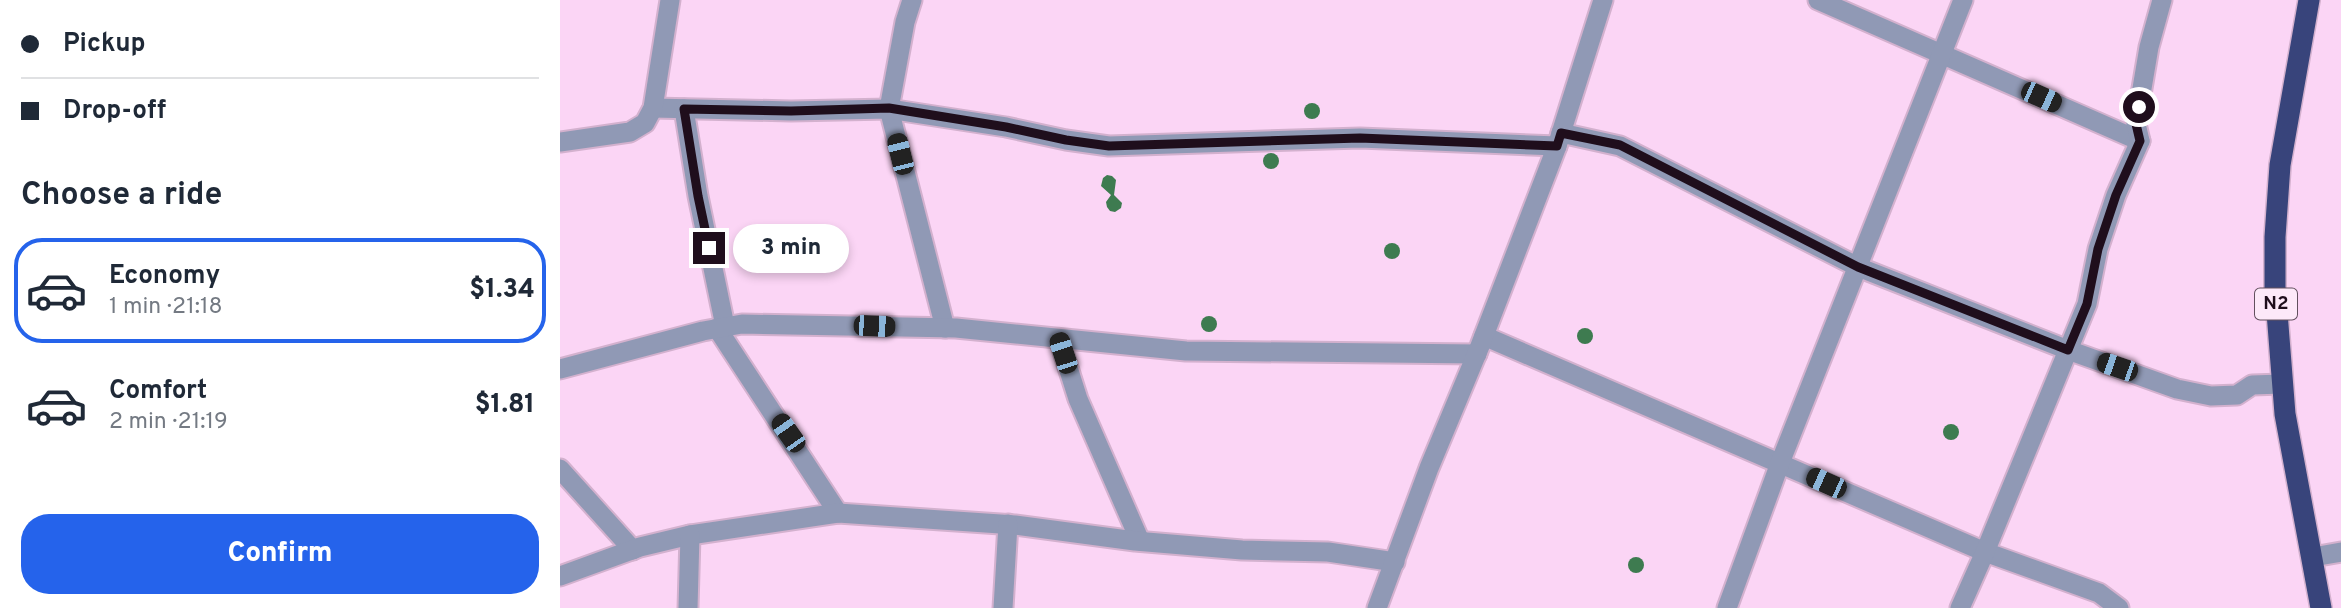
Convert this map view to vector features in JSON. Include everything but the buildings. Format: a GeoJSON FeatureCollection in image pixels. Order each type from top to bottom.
{"type":"FeatureCollection","features":[{"type":"Feature","properties":{"kind":"highway","name":"N2"},"geometry":{"type":"LineString","coordinates":[[2309,0],[2280,165],[2275,287],[2282,384],[2293,465],[2321,608]]}},
{"type":"Feature","properties":{"kind":"street"},"geometry":{"type":"LineString","coordinates":[[560,142],[630,132],[645,124],[653,108],[670,0]]}},
{"type":"Feature","properties":{"kind":"street"},"geometry":{"type":"LineString","coordinates":[[912,0],[905,22],[889,108],[945,328]]}},
{"type":"Feature","properties":{"kind":"street"},"geometry":{"type":"LineString","coordinates":[[1377,608],[1429,468],[1480,345],[1559,139],[1603,0]]}},
{"type":"Feature","properties":{"kind":"street"},"geometry":{"type":"LineString","coordinates":[[1818,0],[2140,141]]}},
{"type":"Feature","properties":{"kind":"street"},"geometry":{"type":"LineString","coordinates":[[1727,608],[1780,463],[1963,0]]}},
{"type":"Feature","properties":{"kind":"street"},"geometry":{"type":"LineString","coordinates":[[1960,608],[2087,304],[2098,249],[2116,195],[2140,141],[2136,124],[2149,47],[2162,0]]}},
{"type":"Feature","properties":{"kind":"street"},"geometry":{"type":"LineString","coordinates":[[653,108],[791,111],[889,108],[1109,146],[1360,138],[1559,139],[1620,145],[1858,267],[2068,350],[2201,395],[2237,395],[2252,385],[2282,384]]}},
{"type":"Feature","properties":{"kind":"street"},"geometry":{"type":"LineString","coordinates":[[684,109],[721,327],[838,513]]}},
{"type":"Feature","properties":{"kind":"street"},"geometry":{"type":"LineString","coordinates":[[560,369],[721,327],[750,324],[945,328],[1186,351],[1480,345],[1780,463],[1985,552],[2099,593],[2119,608]]}},
{"type":"Feature","properties":{"kind":"street"},"geometry":{"type":"LineString","coordinates":[[1059,339],[1078,399],[1140,541]]}},
{"type":"Feature","properties":{"kind":"street"},"geometry":{"type":"LineString","coordinates":[[560,470],[633,550]]}},
{"type":"Feature","properties":{"kind":"street"},"geometry":{"type":"LineString","coordinates":[[560,576],[633,550],[690,535],[838,513],[1008,524],[1140,541],[1242,550],[1328,552],[1395,562]]}},
{"type":"Feature","properties":{"kind":"street"},"geometry":{"type":"LineString","coordinates":[[1003,608],[1008,524]]}},
{"type":"Feature","properties":{"kind":"street"},"geometry":{"type":"LineString","coordinates":[[688,608],[690,535]]}},
{"type":"Feature","properties":{"kind":"street"},"geometry":{"type":"LineString","coordinates":[[2313,557],[2341,552]]}},
{"type":"Feature","properties":{"kind":"route"},"geometry":{"type":"LineString","coordinates":[[709,248],[684,109],[791,111],[889,108],[1109,146],[1360,138],[1557,146],[1561,133],[1620,145],[1858,267],[2068,350],[2087,304],[2098,249],[2116,195],[2140,141],[2136,124],[2139,107]]}}]}
